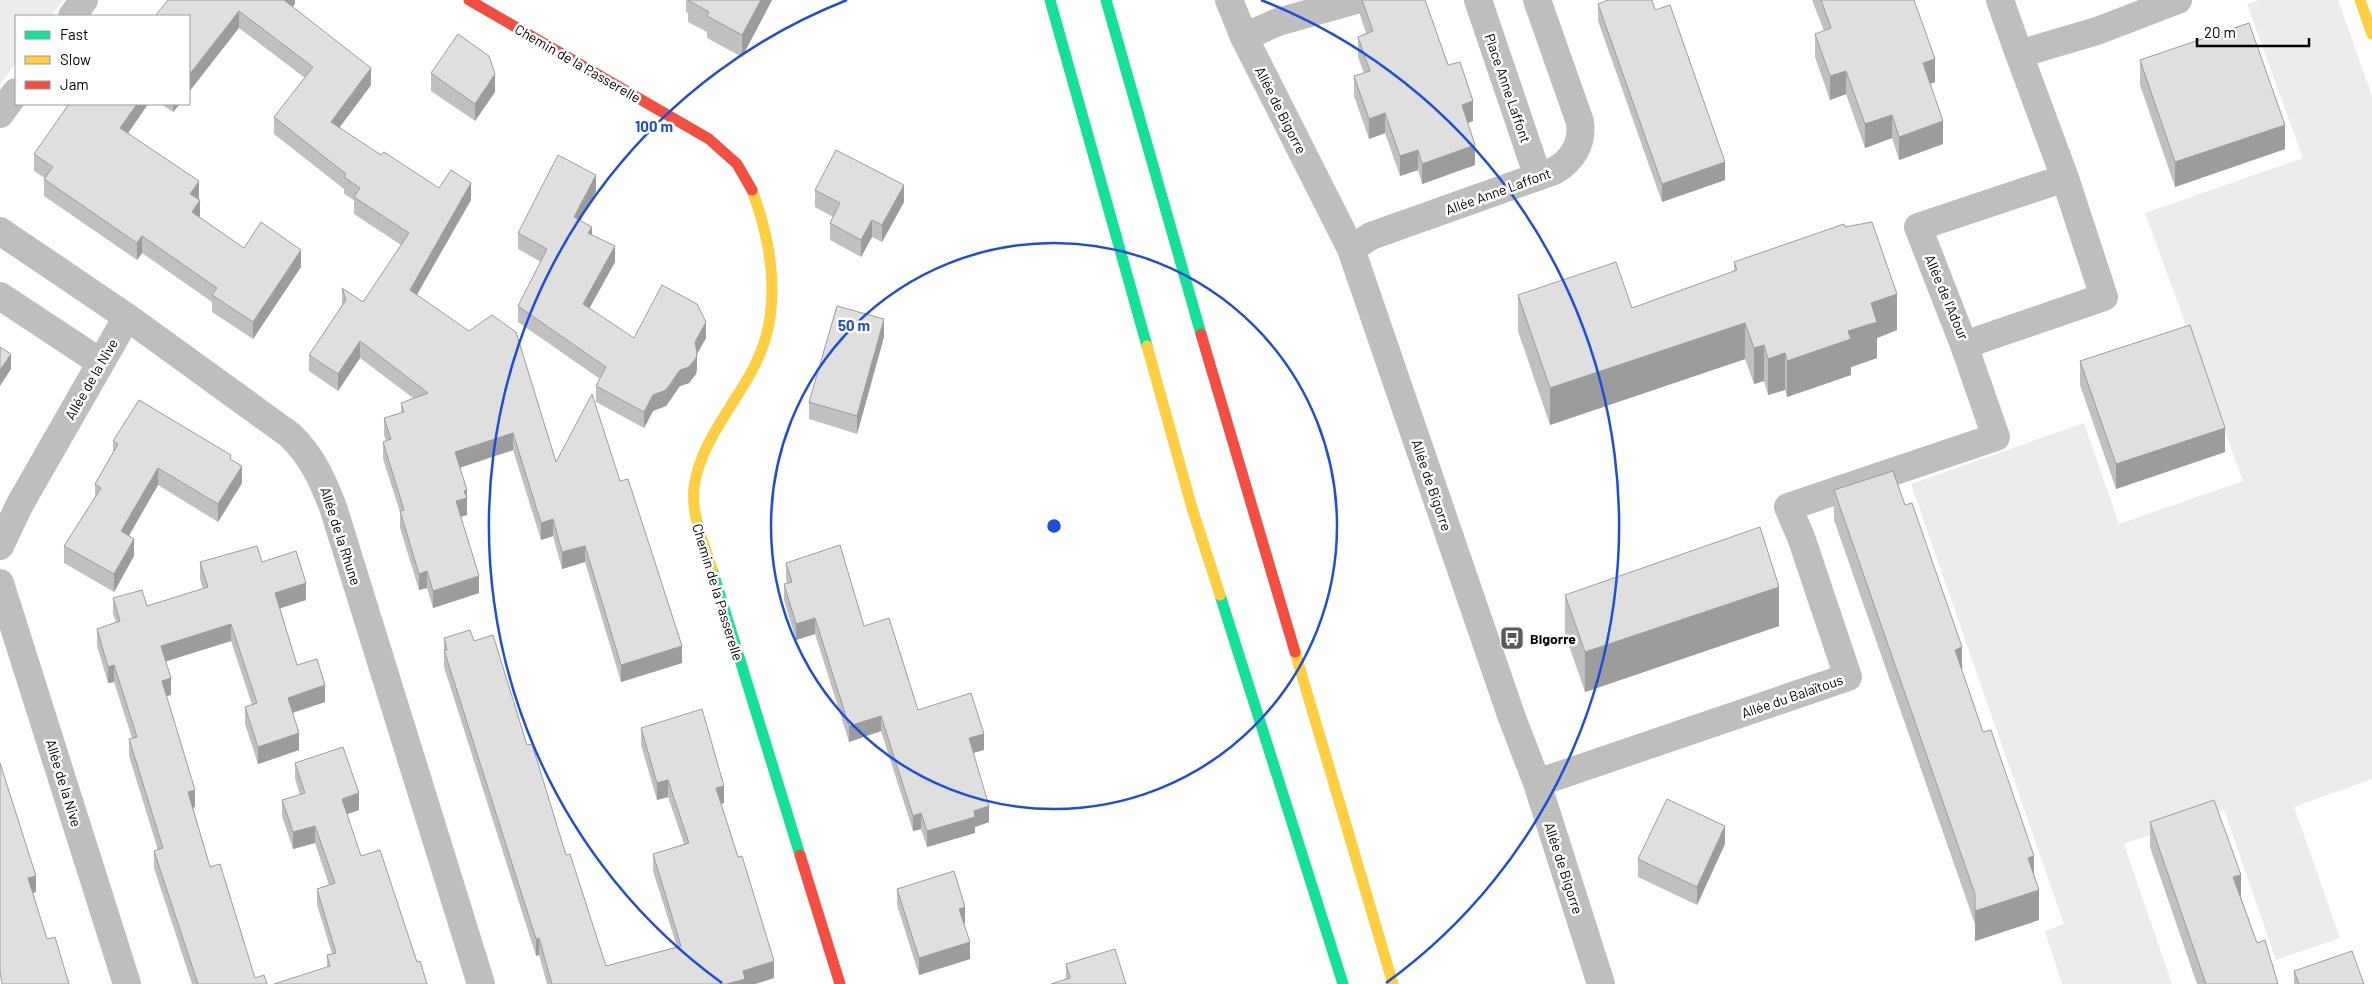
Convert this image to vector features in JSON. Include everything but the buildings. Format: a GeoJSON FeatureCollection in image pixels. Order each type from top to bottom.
{"type":"FeatureCollection","features":[{"type":"Feature","properties":{"kind":"main road","name":"Chemin de la Passerelle"},"geometry":{"type":"LineString","coordinates":[[469,0],[709,140],[722,149],[739,167],[752,190],[768,239],[770,295],[767,330],[761,353],[751,374],[705,451],[694,487],[696,518],[840,984]]}},
{"type":"Feature","properties":{"kind":"main road"},"geometry":{"type":"LineString","coordinates":[[1050,0],[1192,508],[1343,984]]}},
{"type":"Feature","properties":{"kind":"main road"},"geometry":{"type":"LineString","coordinates":[[1106,0],[1171,230],[1393,984]]}},
{"type":"Feature","properties":{"kind":"main road"},"geometry":{"type":"LineString","coordinates":[[2360,0],[2372,34]]}},
{"type":"Feature","properties":{"kind":"street"},"geometry":{"type":"LineString","coordinates":[[73,15],[84,0]]}},
{"type":"Feature","properties":{"kind":"street","name":"Allée de Bigorre"},"geometry":{"type":"LineString","coordinates":[[1229,0],[1244,36],[1351,249],[1511,715],[1537,783],[1601,984]]}},
{"type":"Feature","properties":{"kind":"street"},"geometry":{"type":"LineString","coordinates":[[1244,36],[1278,22],[1356,0]]}},
{"type":"Feature","properties":{"kind":"street","name":"Place Anne Laffont"},"geometry":{"type":"LineString","coordinates":[[1478,0],[1538,177]]}},
{"type":"Feature","properties":{"kind":"street","name":"Allée Anne Laffont"},"geometry":{"type":"LineString","coordinates":[[1351,249],[1371,236],[1554,171],[1569,161],[1579,143],[1581,129],[1537,0]]}},
{"type":"Feature","properties":{"kind":"street","name":"Allée de l'Adour"},"geometry":{"type":"LineString","coordinates":[[2000,0],[2065,178],[2104,296],[1964,345],[1918,227],[2065,178]]}},
{"type":"Feature","properties":{"kind":"street"},"geometry":{"type":"LineString","coordinates":[[2019,54],[2097,31],[2178,0]]}},
{"type":"Feature","properties":{"kind":"street"},"geometry":{"type":"LineString","coordinates":[[0,114],[15,93]]}},
{"type":"Feature","properties":{"kind":"street","name":"Allée de la Rhune"},"geometry":{"type":"LineString","coordinates":[[0,230],[290,435],[305,449],[315,464],[333,507],[480,984]]}},
{"type":"Feature","properties":{"kind":"street"},"geometry":{"type":"LineString","coordinates":[[0,296],[100,362]]}},
{"type":"Feature","properties":{"kind":"street","name":"Allée de la Nive"},"geometry":{"type":"LineString","coordinates":[[0,546],[20,504],[127,318]]}},
{"type":"Feature","properties":{"kind":"street","name":"Allée du Balaïtous"},"geometry":{"type":"LineString","coordinates":[[1537,783],[1848,677],[1801,537],[1788,507],[1996,437],[1964,345]]}},
{"type":"Feature","properties":{"kind":"street","name":"Allée de la Nive"},"geometry":{"type":"LineString","coordinates":[[0,583],[127,984]]}},
{"type":"Feature","properties":{"kind":"shaded area"},"geometry":{"type":"Polygon","coordinates":[[[0,0],[63,0],[52,15],[15,15],[15,64],[0,85],[0,0]]]}},
{"type":"Feature","properties":{"kind":"shaded area"},"geometry":{"type":"Polygon","coordinates":[[[2260,0],[2338,0],[2372,96],[2372,779],[2294,807],[2340,938],[2276,960],[2224,810],[2124,844],[2172,984],[2062,984],[2045,931],[2064,924],[1911,484],[2084,423],[2119,524],[2243,481],[2145,213],[2303,158],[2247,4],[2260,0]]]}},
{"type":"Feature","properties":{"kind":"traffic: fast"},"geometry":{"type":"LineString","coordinates":[[1050,0],[1147,346]]}},
{"type":"Feature","properties":{"kind":"traffic: fast"},"geometry":{"type":"LineString","coordinates":[[1106,0],[1201,334]]}},
{"type":"Feature","properties":{"kind":"traffic: fast"},"geometry":{"type":"LineString","coordinates":[[712,569],[800,855]]}},
{"type":"Feature","properties":{"kind":"traffic: fast"},"geometry":{"type":"LineString","coordinates":[[1220,595],[1343,984]]}},
{"type":"Feature","properties":{"kind":"traffic: slow"},"geometry":{"type":"LineString","coordinates":[[2360,0],[2372,34]]}},
{"type":"Feature","properties":{"kind":"traffic: slow"},"geometry":{"type":"LineString","coordinates":[[712,569],[694,508],[696,476],[704,452],[757,362],[766,336],[770,315],[772,294],[769,251],[752,190]]}},
{"type":"Feature","properties":{"kind":"traffic: slow"},"geometry":{"type":"LineString","coordinates":[[1147,346],[1192,508],[1220,595]]}},
{"type":"Feature","properties":{"kind":"traffic: slow"},"geometry":{"type":"LineString","coordinates":[[1295,652],[1393,984]]}},
{"type":"Feature","properties":{"kind":"traffic: jam"},"geometry":{"type":"LineString","coordinates":[[469,0],[709,139],[737,164],[752,190]]}},
{"type":"Feature","properties":{"kind":"traffic: jam"},"geometry":{"type":"LineString","coordinates":[[1201,334],[1295,652]]}},
{"type":"Feature","properties":{"kind":"traffic: jam"},"geometry":{"type":"LineString","coordinates":[[800,855],[840,984]]}},
{"type":"Feature","properties":{"kind":"place","name":"Bigorre"},"geometry":{"type":"Point","coordinates":[1512,638]}}]}
